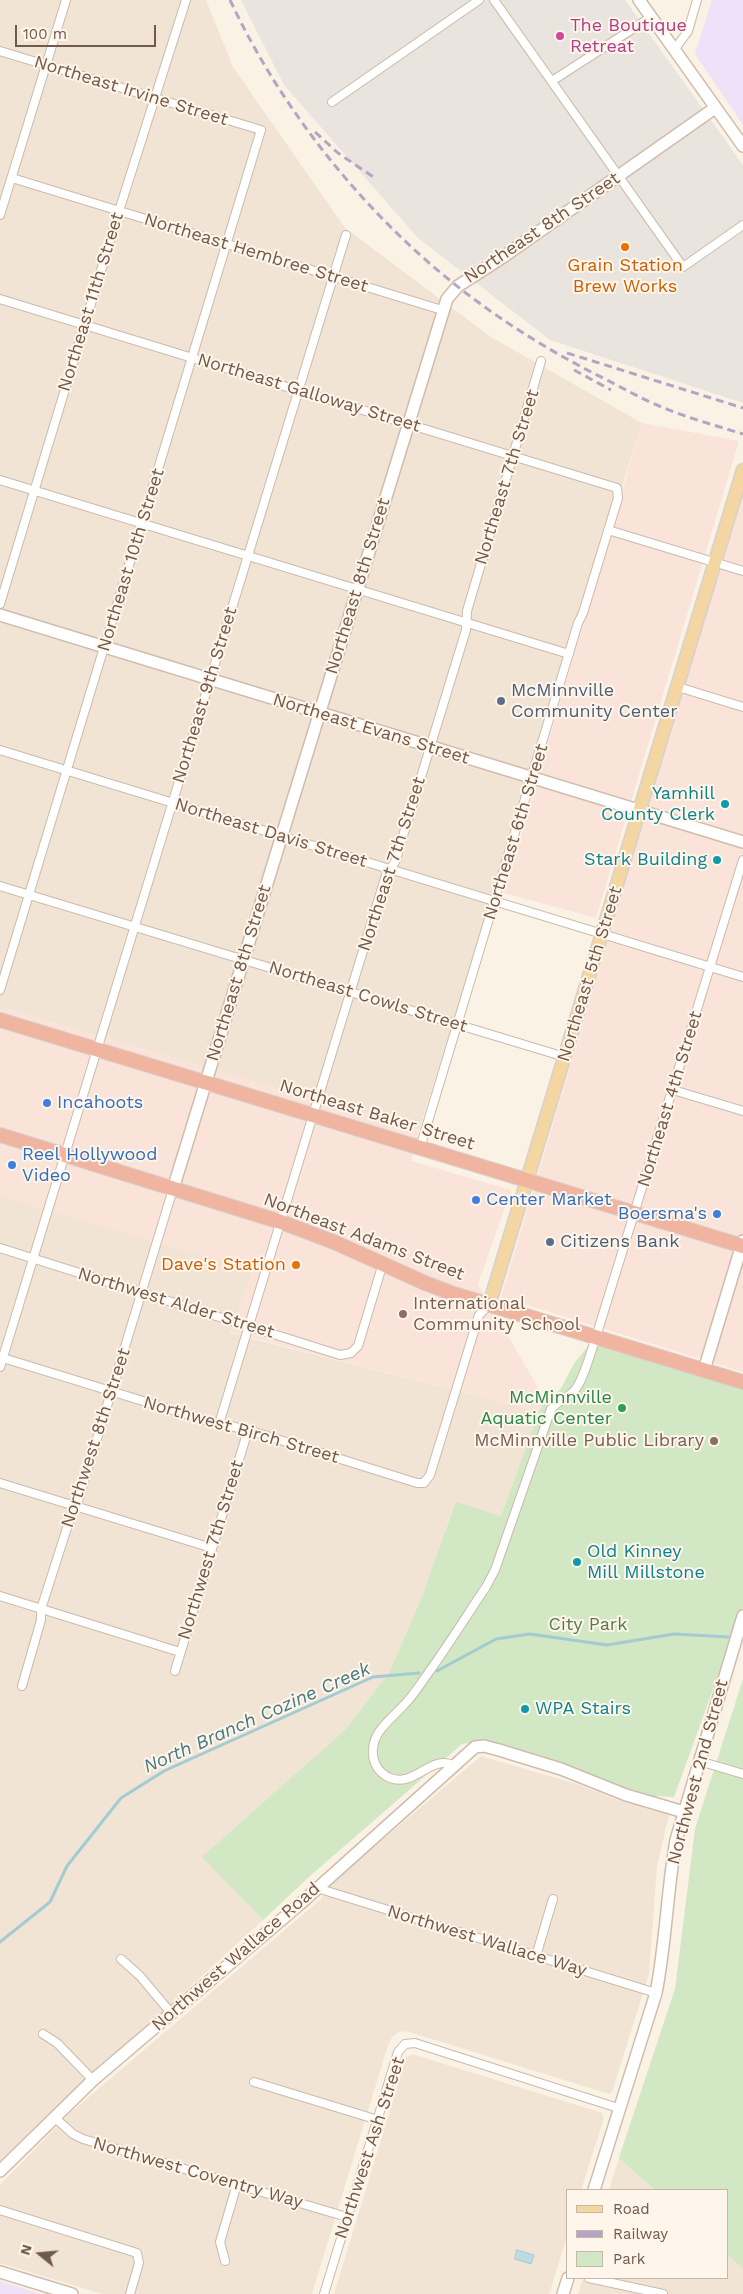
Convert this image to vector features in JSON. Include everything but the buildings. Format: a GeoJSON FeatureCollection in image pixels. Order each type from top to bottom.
{"type":"FeatureCollection","features":[{"type":"Feature","properties":{"kind":"highway","name":"Northeast Baker Street"},"geometry":{"type":"LineString","coordinates":[[0,1020],[634,1214],[742,1245]]}},
{"type":"Feature","properties":{"kind":"highway","name":"Northeast Adams Street"},"geometry":{"type":"LineString","coordinates":[[0,1136],[281,1222],[334,1242],[425,1283],[489,1305],[743,1382]]}},
{"type":"Feature","properties":{"kind":"main road","name":"Northeast 5th Street"},"geometry":{"type":"LineString","coordinates":[[489,1305],[743,470]]}},
{"type":"Feature","properties":{"kind":"street"},"geometry":{"type":"LineString","coordinates":[[0,216],[66,0]]}},
{"type":"Feature","properties":{"kind":"street","name":"Northeast 11th Street"},"geometry":{"type":"LineString","coordinates":[[0,604],[119,211],[186,0]]}},
{"type":"Feature","properties":{"kind":"street"},"geometry":{"type":"LineString","coordinates":[[332,102],[480,0]]}},
{"type":"Feature","properties":{"kind":"street"},"geometry":{"type":"LineString","coordinates":[[494,0],[683,267],[743,224]]}},
{"type":"Feature","properties":{"kind":"street"},"geometry":{"type":"LineString","coordinates":[[639,0],[743,146]]}},
{"type":"Feature","properties":{"kind":"street"},"geometry":{"type":"LineString","coordinates":[[675,49],[688,31],[697,0]]}},
{"type":"Feature","properties":{"kind":"street"},"geometry":{"type":"LineString","coordinates":[[552,81],[651,17]]}},
{"type":"Feature","properties":{"kind":"street","name":"Northeast Irvine Street"},"geometry":{"type":"LineString","coordinates":[[0,51],[261,130]]}},
{"type":"Feature","properties":{"kind":"street","name":"Northeast 8th Street"},"geometry":{"type":"LineString","coordinates":[[173,1189],[446,299],[458,286],[715,108]]}},
{"type":"Feature","properties":{"kind":"street","name":"Northeast 10th Street"},"geometry":{"type":"LineString","coordinates":[[0,990],[261,130]]}},
{"type":"Feature","properties":{"kind":"street","name":"Northeast Hembree Street"},"geometry":{"type":"LineString","coordinates":[[12,178],[442,310]]}},
{"type":"Feature","properties":{"kind":"street","name":"Northeast 9th Street"},"geometry":{"type":"LineString","coordinates":[[0,1367],[1,1358],[65,1156],[346,234]]}},
{"type":"Feature","properties":{"kind":"street","name":"Northeast Galloway Street"},"geometry":{"type":"LineString","coordinates":[[0,299],[617,488]]}},
{"type":"Feature","properties":{"kind":"street","name":"Northeast 7th Street"},"geometry":{"type":"LineString","coordinates":[[281,1222],[386,875],[396,862],[466,630],[467,611],[541,361]]}},
{"type":"Feature","properties":{"kind":"street"},"geometry":{"type":"LineString","coordinates":[[0,480],[569,654]]}},
{"type":"Feature","properties":{"kind":"street","name":"Northeast 6th Street"},"geometry":{"type":"LineString","coordinates":[[420,1148],[618,498],[617,488]]}},
{"type":"Feature","properties":{"kind":"street"},"geometry":{"type":"LineString","coordinates":[[608,530],[743,571]]}},
{"type":"Feature","properties":{"kind":"street","name":"Northeast Evans Street"},"geometry":{"type":"LineString","coordinates":[[0,615],[743,842]]}},
{"type":"Feature","properties":{"kind":"street"},"geometry":{"type":"LineString","coordinates":[[678,687],[743,706]]}},
{"type":"Feature","properties":{"kind":"street","name":"Northeast Davis Street"},"geometry":{"type":"LineString","coordinates":[[0,750],[743,977]]}},
{"type":"Feature","properties":{"kind":"street","name":"Northeast 4th Street"},"geometry":{"type":"LineString","coordinates":[[454,1766],[445,1762],[438,1763],[408,1779],[391,1778],[383,1774],[374,1762],[372,1755],[374,1742],[380,1731],[407,1702],[486,1586],[495,1570],[550,1409],[576,1388],[596,1337],[743,860]]}},
{"type":"Feature","properties":{"kind":"street","name":"Northeast Cowls Street"},"geometry":{"type":"LineString","coordinates":[[0,886],[565,1057]]}},
{"type":"Feature","properties":{"kind":"street"},"geometry":{"type":"LineString","coordinates":[[672,1090],[743,1111]]}},
{"type":"Feature","properties":{"kind":"street","name":"Northwest 8th Street"},"geometry":{"type":"LineString","coordinates":[[22,1686],[41,1620],[41,1609],[74,1506],[78,1501],[173,1189]]}},
{"type":"Feature","properties":{"kind":"street"},"geometry":{"type":"LineString","coordinates":[[219,1424],[281,1222]]}},
{"type":"Feature","properties":{"kind":"street"},"geometry":{"type":"LineString","coordinates":[[704,1370],[742,1245]]}},
{"type":"Feature","properties":{"kind":"street","name":"Northwest Alder Street"},"geometry":{"type":"LineString","coordinates":[[0,1248],[340,1355],[352,1353],[358,1346],[383,1263]]}},
{"type":"Feature","properties":{"kind":"street","name":"Northwest Birch Street"},"geometry":{"type":"LineString","coordinates":[[1,1358],[219,1424],[248,1430],[417,1483],[424,1483],[430,1475],[479,1315],[489,1305]]}},
{"type":"Feature","properties":{"kind":"street","name":"Northwest 7th Street"},"geometry":{"type":"LineString","coordinates":[[175,1671],[248,1430]]}},
{"type":"Feature","properties":{"kind":"street"},"geometry":{"type":"LineString","coordinates":[[0,1483],[212,1548]]}},
{"type":"Feature","properties":{"kind":"street"},"geometry":{"type":"LineString","coordinates":[[0,1596],[180,1652]]}},
{"type":"Feature","properties":{"kind":"street","name":"Northwest 2nd Street"},"geometry":{"type":"LineString","coordinates":[[594,2189],[618,2108],[656,1993],[662,1964],[670,1872],[684,1812],[743,1616]]}},
{"type":"Feature","properties":{"kind":"street","name":"Northwest Wallace Road"},"geometry":{"type":"LineString","coordinates":[[0,2172],[93,2080],[317,1888],[475,1747],[484,1746],[561,1769],[621,1793],[684,1812]]}},
{"type":"Feature","properties":{"kind":"street"},"geometry":{"type":"LineString","coordinates":[[699,1761],[743,1774]]}},
{"type":"Feature","properties":{"kind":"street","name":"Northwest Wallace Way"},"geometry":{"type":"LineString","coordinates":[[317,1888],[656,1993]]}},
{"type":"Feature","properties":{"kind":"street"},"geometry":{"type":"LineString","coordinates":[[536,1956],[553,1899]]}},
{"type":"Feature","properties":{"kind":"street"},"geometry":{"type":"LineString","coordinates":[[121,1959],[140,1976],[171,2013]]}},
{"type":"Feature","properties":{"kind":"street"},"geometry":{"type":"LineString","coordinates":[[43,2034],[58,2043],[93,2080]]}},
{"type":"Feature","properties":{"kind":"street","name":"Northwest Ash Street"},"geometry":{"type":"LineString","coordinates":[[324,2294],[398,2052],[405,2044],[415,2043],[618,2108]]}},
{"type":"Feature","properties":{"kind":"street"},"geometry":{"type":"LineString","coordinates":[[254,2082],[378,2120]]}},
{"type":"Feature","properties":{"kind":"street","name":"Northwest Coventry Way"},"geometry":{"type":"LineString","coordinates":[[54,2117],[73,2134],[83,2139],[348,2217]]}},
{"type":"Feature","properties":{"kind":"street"},"geometry":{"type":"LineString","coordinates":[[226,2261],[220,2242],[237,2184]]}},
{"type":"Feature","properties":{"kind":"street"},"geometry":{"type":"LineString","coordinates":[[0,2210],[137,2253],[139,2263],[130,2294]]}},
{"type":"Feature","properties":{"kind":"street"},"geometry":{"type":"LineString","coordinates":[[0,2272],[72,2294]]}},
{"type":"Feature","properties":{"kind":"street"},"geometry":{"type":"LineString","coordinates":[[563,2294],[568,2279]]}},
{"type":"Feature","properties":{"kind":"street"},"geometry":{"type":"LineString","coordinates":[[594,2279],[663,2294]]}},
{"type":"Feature","properties":{"kind":"shaded area"},"geometry":{"type":"Polygon","coordinates":[[[0,0],[206,0],[233,67],[345,228],[491,337],[642,423],[419,1130],[0,1007],[0,0]]]}},
{"type":"Feature","properties":{"kind":"shaded area"},"geometry":{"type":"Polygon","coordinates":[[[241,0],[625,0],[743,165],[743,403],[550,340],[418,238],[284,85],[241,0]]]}},
{"type":"Feature","properties":{"kind":"shaded area"},"geometry":{"type":"Polygon","coordinates":[[[712,0],[743,0],[743,125],[695,54],[712,0]]]}},
{"type":"Feature","properties":{"kind":"shaded area"},"geometry":{"type":"Polygon","coordinates":[[[642,423],[739,441],[596,918],[504,893],[642,423]]]}},
{"type":"Feature","properties":{"kind":"shaded area"},"geometry":{"type":"Polygon","coordinates":[[[743,491],[743,1372],[501,1297],[743,491]]]}},
{"type":"Feature","properties":{"kind":"shaded area"},"geometry":{"type":"Polygon","coordinates":[[[0,1007],[419,1130],[411,1161],[511,1190],[478,1284],[545,1400],[539,1412],[230,1332],[252,1270],[0,1196],[0,1007]]]}},
{"type":"Feature","properties":{"kind":"shaded area"},"geometry":{"type":"Polygon","coordinates":[[[0,1196],[253,1270],[230,1333],[539,1412],[501,1516],[457,1503],[421,1599],[389,1673],[346,1729],[203,1857],[263,1920],[0,2161],[0,1196]]]}},
{"type":"Feature","properties":{"kind":"shaded area"},"geometry":{"type":"Polygon","coordinates":[[[481,1756],[574,1783],[620,1801],[669,1815],[657,1866],[649,1974],[612,2092],[609,2094],[406,2031],[399,2032],[392,2037],[388,2045],[312,2294],[102,2294],[0,2263],[0,2185],[69,2114],[321,1899],[334,1881],[481,1756]]]}},
{"type":"Feature","properties":{"kind":"shaded area"},"geometry":{"type":"Polygon","coordinates":[[[412,2054],[602,2113],[604,2118],[581,2189],[566,2189],[566,2240],[549,2294],[334,2294],[406,2058],[412,2054]]]}},
{"type":"Feature","properties":{"kind":"shaded area"},"geometry":{"type":"Polygon","coordinates":[[[619,2158],[654,2189],[609,2189],[619,2158]]]}},
{"type":"Feature","properties":{"kind":"shaded area"},"geometry":{"type":"Polygon","coordinates":[[[728,2255],[743,2269],[743,2294],[578,2294],[583,2279],[728,2279],[728,2255]]]}},
{"type":"Feature","properties":{"kind":"shaded area"},"geometry":{"type":"Polygon","coordinates":[[[0,2281],[41,2294],[0,2294],[0,2281]]]}},
{"type":"Feature","properties":{"kind":"green space","name":"City Park"},"geometry":{"type":"Polygon","coordinates":[[[596,1337],[743,1381],[743,1607],[674,1797],[652,1796],[615,1786],[482,1741],[462,1744],[310,1876],[263,1920],[202,1857],[346,1729],[389,1673],[421,1599],[456,1502],[501,1516],[545,1400],[560,1390],[575,1362],[596,1337]]]}},
{"type":"Feature","properties":{"kind":"green space"},"geometry":{"type":"Polygon","coordinates":[[[743,1679],[743,2269],[728,2255],[728,2189],[654,2189],[619,2158],[675,1989],[695,1829],[743,1679]]]}},
{"type":"Feature","properties":{"kind":"water"},"geometry":{"type":"Polygon","coordinates":[[[517,2250],[534,2255],[531,2264],[515,2259],[517,2250]]]}},
{"type":"Feature","properties":{"kind":"waterway","name":"North Branch Cozine Creek"},"geometry":{"type":"LineString","coordinates":[[437,1671],[496,1639],[530,1634],[607,1645],[674,1634],[728,1637]]}},
{"type":"Feature","properties":{"kind":"waterway","name":"North Branch Cozine Creek"},"geometry":{"type":"LineString","coordinates":[[0,1942],[50,1902],[67,1866],[121,1798],[164,1771],[373,1677],[419,1673]]}},
{"type":"Feature","properties":{"kind":"railway"},"geometry":{"type":"LineString","coordinates":[[230,0],[254,47],[312,137],[346,179],[421,256],[462,290],[505,321],[565,358],[657,405],[743,434]]}},
{"type":"Feature","properties":{"kind":"railway"},"geometry":{"type":"LineString","coordinates":[[315,132],[338,153],[375,178]]}},
{"type":"Feature","properties":{"kind":"railway"},"geometry":{"type":"LineString","coordinates":[[567,353],[743,408]]}},
{"type":"Feature","properties":{"kind":"railway"},"geometry":{"type":"LineString","coordinates":[[574,370],[611,390]]}},
{"type":"Feature","properties":{"kind":"place","name":"The Boutique Retreat"},"geometry":{"type":"Point","coordinates":[560,36]}},
{"type":"Feature","properties":{"kind":"place","name":"Grain Station Brew Works"},"geometry":{"type":"Point","coordinates":[625,247]}},
{"type":"Feature","properties":{"kind":"place","name":"McMinnville Community Center"},"geometry":{"type":"Point","coordinates":[501,701]}},
{"type":"Feature","properties":{"kind":"place","name":"Yamhill County Clerk"},"geometry":{"type":"Point","coordinates":[725,804]}},
{"type":"Feature","properties":{"kind":"place","name":"Stark Building"},"geometry":{"type":"Point","coordinates":[717,860]}},
{"type":"Feature","properties":{"kind":"place","name":"Incahoots"},"geometry":{"type":"Point","coordinates":[47,1103]}},
{"type":"Feature","properties":{"kind":"place","name":"Reel Hollywood Video"},"geometry":{"type":"Point","coordinates":[12,1165]}},
{"type":"Feature","properties":{"kind":"place","name":"Center Market"},"geometry":{"type":"Point","coordinates":[476,1200]}},
{"type":"Feature","properties":{"kind":"place","name":"Boersma's"},"geometry":{"type":"Point","coordinates":[717,1214]}},
{"type":"Feature","properties":{"kind":"place","name":"Citizens Bank"},"geometry":{"type":"Point","coordinates":[550,1242]}},
{"type":"Feature","properties":{"kind":"place","name":"Dave's Station"},"geometry":{"type":"Point","coordinates":[296,1265]}},
{"type":"Feature","properties":{"kind":"place","name":"International Community School"},"geometry":{"type":"Point","coordinates":[403,1314]}},
{"type":"Feature","properties":{"kind":"place","name":"McMinnville Aquatic Center"},"geometry":{"type":"Point","coordinates":[622,1408]}},
{"type":"Feature","properties":{"kind":"place","name":"McMinnville Public Library"},"geometry":{"type":"Point","coordinates":[714,1441]}},
{"type":"Feature","properties":{"kind":"place","name":"Old Kinney Mill Millstone"},"geometry":{"type":"Point","coordinates":[577,1562]}},
{"type":"Feature","properties":{"kind":"place","name":"WPA Stairs"},"geometry":{"type":"Point","coordinates":[525,1709]}}]}
